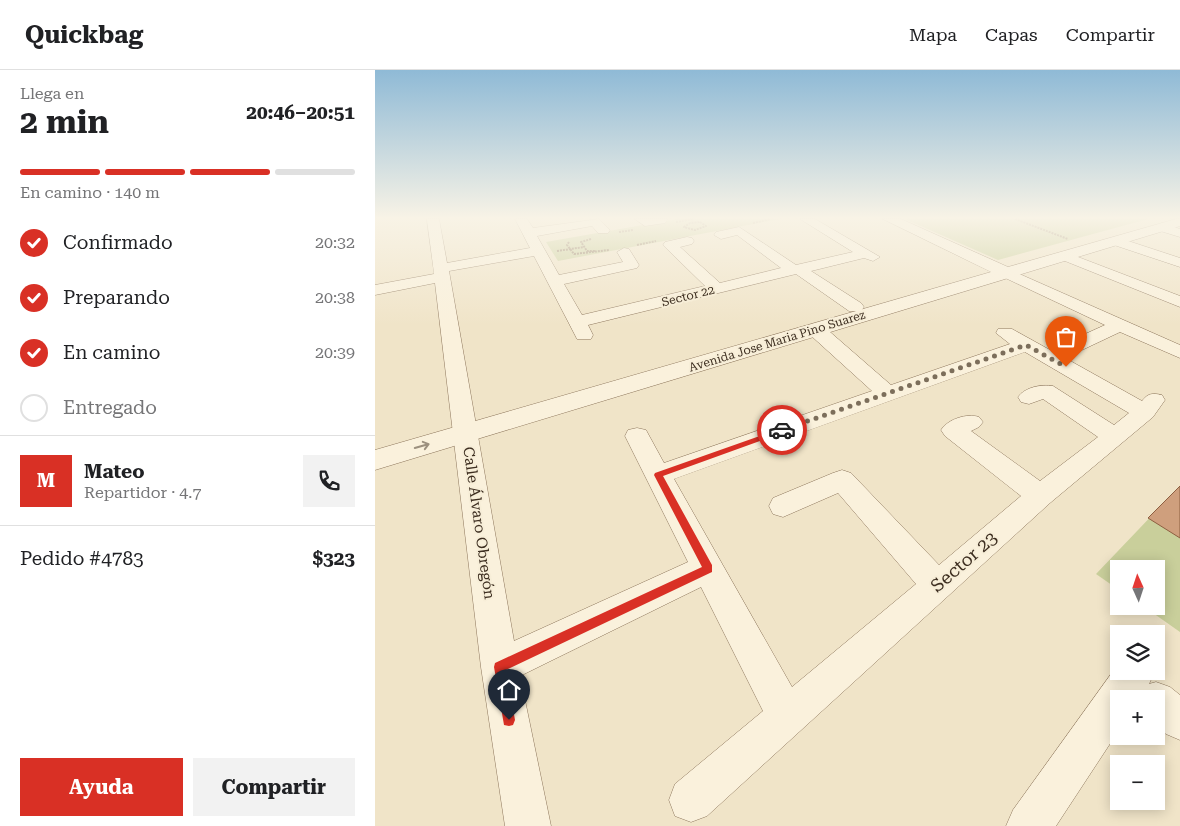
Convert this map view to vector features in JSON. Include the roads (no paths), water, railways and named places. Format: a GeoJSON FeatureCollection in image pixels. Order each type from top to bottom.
{"type":"FeatureCollection","features":[{"type":"Feature","properties":{"kind":"street","name":"Calle Álvaro Obregón"},"geometry":{"type":"LineString","coordinates":[[440,254],[500,667],[528,826]]}},
{"type":"Feature","properties":{"kind":"street"},"geometry":{"type":"LineString","coordinates":[[375,290],[529,254]]}},
{"type":"Feature","properties":{"kind":"street","name":"Sector 22"},"geometry":{"type":"LineString","coordinates":[[540,254],[581,328],[717,289],[796,270],[872,256],[869,254]]}},
{"type":"Feature","properties":{"kind":"street"},"geometry":{"type":"LineString","coordinates":[[555,281],[632,265],[625,254]]}},
{"type":"Feature","properties":{"kind":"street"},"geometry":{"type":"LineString","coordinates":[[680,254],[717,289]]}},
{"type":"Feature","properties":{"kind":"street"},"geometry":{"type":"LineString","coordinates":[[772,254],[855,306]]}},
{"type":"Feature","properties":{"kind":"street"},"geometry":{"type":"LineString","coordinates":[[966,254],[1180,352]]}},
{"type":"Feature","properties":{"kind":"street","name":"Avenida Jose Maria Pino Suarez"},"geometry":{"type":"LineString","coordinates":[[375,443],[466,425],[815,329],[1054,254]]}},
{"type":"Feature","properties":{"kind":"street"},"geometry":{"type":"LineString","coordinates":[[1083,254],[1180,302]]}},
{"type":"Feature","properties":{"kind":"street"},"geometry":{"type":"LineString","coordinates":[[1155,254],[1180,263]]}},
{"type":"Feature","properties":{"kind":"street","name":"Avenida Jose Maria Pino Suarez"},"geometry":{"type":"LineString","coordinates":[[375,460],[466,425],[855,306],[999,270]]}},
{"type":"Feature","properties":{"kind":"street"},"geometry":{"type":"LineString","coordinates":[[1050,358],[1120,325]]}},
{"type":"Feature","properties":{"kind":"street"},"geometry":{"type":"LineString","coordinates":[[815,329],[887,393]]}},
{"type":"Feature","properties":{"kind":"street","name":"Sector 23"},"geometry":{"type":"LineString","coordinates":[[691,800],[1040,496],[1116,437],[1149,406],[1050,358],[1005,333]]}},
{"type":"Feature","properties":{"kind":"street"},"geometry":{"type":"LineString","coordinates":[[658,475],[1026,345]]}},
{"type":"Feature","properties":{"kind":"street"},"geometry":{"type":"LineString","coordinates":[[1029,397],[1045,391],[1116,437]]}},
{"type":"Feature","properties":{"kind":"street"},"geometry":{"type":"LineString","coordinates":[[971,422],[953,430],[1040,496]]}},
{"type":"Feature","properties":{"kind":"street"},"geometry":{"type":"LineString","coordinates":[[637,436],[787,716]]}},
{"type":"Feature","properties":{"kind":"street"},"geometry":{"type":"LineString","coordinates":[[783,506],[842,480],[937,585]]}},
{"type":"Feature","properties":{"kind":"street"},"geometry":{"type":"LineString","coordinates":[[500,667],[708,568]]}},
{"type":"Feature","properties":{"kind":"street"},"geometry":{"type":"LineString","coordinates":[[1029,826],[1144,688],[1180,720]]}}]}
